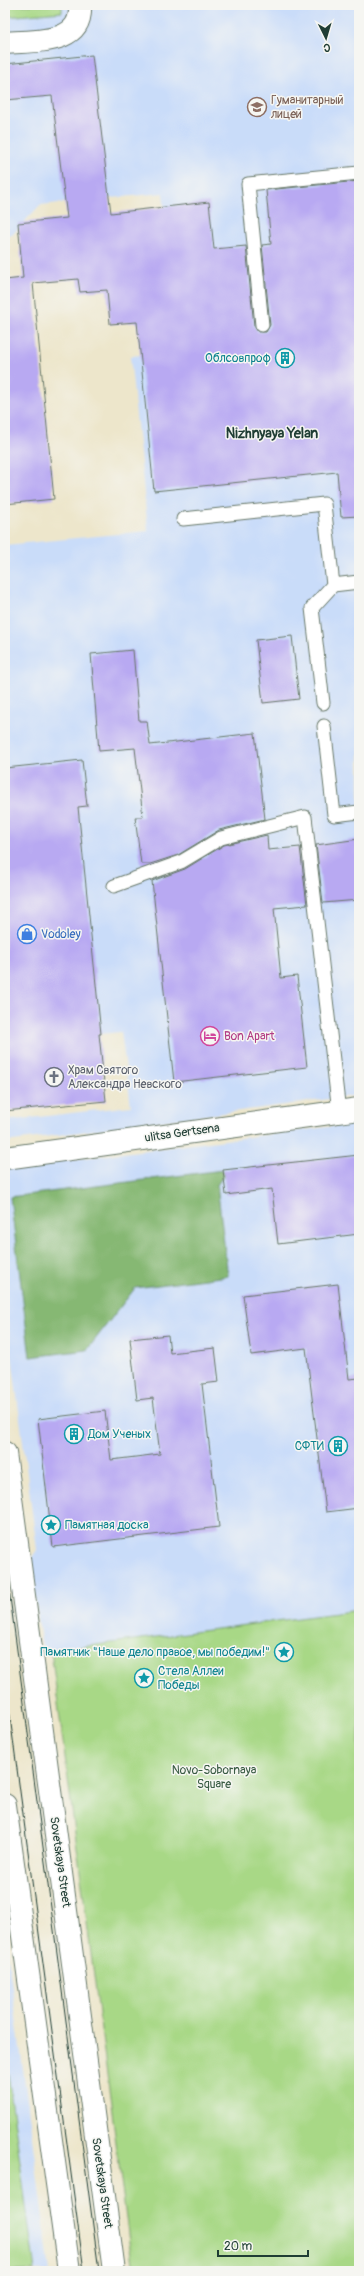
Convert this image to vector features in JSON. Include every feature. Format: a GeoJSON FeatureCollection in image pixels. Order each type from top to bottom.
{"type":"FeatureCollection","features":[{"type":"Feature","properties":{"kind":"street"},"geometry":{"type":"LineString","coordinates":[[5,43],[64,36],[78,23],[80,5]]}},
{"type":"Feature","properties":{"kind":"street","name":"ulitsa Gertsena"},"geometry":{"type":"LineString","coordinates":[[5,1158],[349,1111]]}},
{"type":"Feature","properties":{"kind":"street","name":"Sovetskaya Street"},"geometry":{"type":"LineString","coordinates":[[5,1453],[114,2271]]}},
{"type":"Feature","properties":{"kind":"street"},"geometry":{"type":"LineString","coordinates":[[5,1805],[69,2271]]}},
{"type":"Feature","properties":{"kind":"lane"},"geometry":{"type":"LineString","coordinates":[[262,325],[248,184],[359,173]]}},
{"type":"Feature","properties":{"kind":"lane"},"geometry":{"type":"LineString","coordinates":[[183,519],[324,504],[333,585]]}},
{"type":"Feature","properties":{"kind":"lane"},"geometry":{"type":"LineString","coordinates":[[323,703],[312,608],[333,585],[359,582]]}},
{"type":"Feature","properties":{"kind":"lane"},"geometry":{"type":"LineString","coordinates":[[324,726],[334,815],[359,812]]}},
{"type":"Feature","properties":{"kind":"lane"},"geometry":{"type":"LineString","coordinates":[[114,886],[181,862],[221,838],[305,817],[349,1111]]}},
{"type":"Feature","properties":{"kind":"shaded area"},"geometry":{"type":"Polygon","coordinates":[[[5,5],[359,5],[359,1095],[5,1142],[5,1121],[131,1106],[121,1032],[5,1043],[5,545],[148,531],[130,356],[180,352],[163,193],[40,205],[12,235],[5,236],[5,5]]]}},
{"type":"Feature","properties":{"kind":"shaded area"},"geometry":{"type":"Polygon","coordinates":[[[359,1123],[359,1610],[51,1651],[42,1647],[30,1560],[37,1550],[5,1304],[5,1168],[359,1123]]]}},
{"type":"Feature","properties":{"kind":"shaded area"},"geometry":{"type":"Polygon","coordinates":[[[5,1935],[50,2271],[5,2271],[5,1935]]]}},
{"type":"Feature","properties":{"kind":"green space"},"geometry":{"type":"Polygon","coordinates":[[[5,5],[62,5],[62,12],[5,17],[5,5]]]}},
{"type":"Feature","properties":{"kind":"green space"},"geometry":{"type":"Polygon","coordinates":[[[223,1170],[224,1175],[217,1185],[228,1276],[135,1288],[87,1350],[30,1357],[10,1197],[223,1170]]]}},
{"type":"Feature","properties":{"kind":"green space","name":"Novo-Sobornaya Square"},"geometry":{"type":"Polygon","coordinates":[[[359,1610],[359,2271],[133,2271],[51,1651],[359,1610]]]}},
{"type":"Feature","properties":{"kind":"green space"},"geometry":{"type":"Polygon","coordinates":[[[5,2053],[35,2271],[5,2271],[5,2053]]]}},
{"type":"Feature","properties":{"kind":"building"},"geometry":{"type":"Polygon","coordinates":[[[92,55],[111,213],[209,202],[214,249],[246,246],[254,326],[258,332],[266,332],[270,325],[262,245],[271,244],[266,190],[359,181],[359,516],[341,517],[337,472],[154,491],[137,322],[110,324],[107,290],[80,292],[78,279],[33,283],[54,499],[5,504],[5,280],[23,278],[18,223],[67,218],[52,96],[5,100],[5,64],[92,55]]]}},
{"type":"Feature","properties":{"kind":"building"},"geometry":{"type":"Polygon","coordinates":[[[292,636],[299,699],[263,703],[256,640],[292,636]]]}},
{"type":"Feature","properties":{"kind":"building"},"geometry":{"type":"Polygon","coordinates":[[[133,650],[139,721],[147,721],[150,745],[255,733],[265,819],[219,830],[178,855],[150,864],[141,864],[135,817],[143,817],[135,748],[99,751],[91,654],[133,650]]]}},
{"type":"Feature","properties":{"kind":"building"},"geometry":{"type":"Polygon","coordinates":[[[82,760],[87,806],[78,807],[101,1034],[99,1034],[106,1101],[5,1111],[5,768],[82,760]]]}},
{"type":"Feature","properties":{"kind":"building"},"geometry":{"type":"Polygon","coordinates":[[[267,835],[268,850],[300,847],[307,905],[274,908],[281,978],[297,976],[307,1067],[174,1082],[152,881],[185,869],[224,845],[267,835]]]}},
{"type":"Feature","properties":{"kind":"building"},"geometry":{"type":"Polygon","coordinates":[[[359,839],[359,900],[323,903],[316,845],[359,839]]]}},
{"type":"Feature","properties":{"kind":"building"},"geometry":{"type":"Polygon","coordinates":[[[359,1155],[359,1234],[278,1244],[272,1189],[226,1195],[223,1170],[359,1155]]]}},
{"type":"Feature","properties":{"kind":"building"},"geometry":{"type":"Polygon","coordinates":[[[338,1284],[349,1379],[359,1378],[359,1508],[326,1512],[306,1348],[251,1355],[243,1295],[338,1284]]]}},
{"type":"Feature","properties":{"kind":"building","name":"Дом Ученых"},"geometry":{"type":"Polygon","coordinates":[[[168,1335],[170,1353],[215,1348],[219,1382],[202,1384],[219,1527],[53,1547],[38,1419],[105,1411],[111,1460],[160,1454],[153,1398],[137,1400],[130,1339],[168,1335]]]}},
{"type":"Feature","properties":{"kind":"tram line"},"geometry":{"type":"LineString","coordinates":[[5,1559],[99,2271]]}},
{"type":"Feature","properties":{"kind":"tram line"},"geometry":{"type":"LineString","coordinates":[[5,1679],[84,2271]]}},
{"type":"Feature","properties":{"kind":"place","name":"Гуманитарный лицей"},"geometry":{"type":"Point","coordinates":[257,107]}},
{"type":"Feature","properties":{"kind":"place","name":"Облсовпроф"},"geometry":{"type":"Point","coordinates":[285,358]}},
{"type":"Feature","properties":{"kind":"place","name":"Vodoley"},"geometry":{"type":"Point","coordinates":[27,934]}},
{"type":"Feature","properties":{"kind":"place","name":"Bon Apart"},"geometry":{"type":"Point","coordinates":[210,1036]}},
{"type":"Feature","properties":{"kind":"place","name":"Храм Святого Александра Невского"},"geometry":{"type":"Point","coordinates":[54,1077]}},
{"type":"Feature","properties":{"kind":"place","name":"Дом Ученых"},"geometry":{"type":"Point","coordinates":[74,1434]}},
{"type":"Feature","properties":{"kind":"place","name":"СФТИ"},"geometry":{"type":"Point","coordinates":[338,1446]}},
{"type":"Feature","properties":{"kind":"place","name":"Памятная доска"},"geometry":{"type":"Point","coordinates":[51,1525]}},
{"type":"Feature","properties":{"kind":"place","name":"Памятник \"Наше дело правое, мы победим!\""},"geometry":{"type":"Point","coordinates":[284,1652]}},
{"type":"Feature","properties":{"kind":"place","name":"Стела Аллеи Победы"},"geometry":{"type":"Point","coordinates":[144,1678]}},
{"type":"Feature","properties":{"kind":"district","name":"Nizhnyaya Yelan"},"geometry":{"type":"Point","coordinates":[272,433]}}]}
